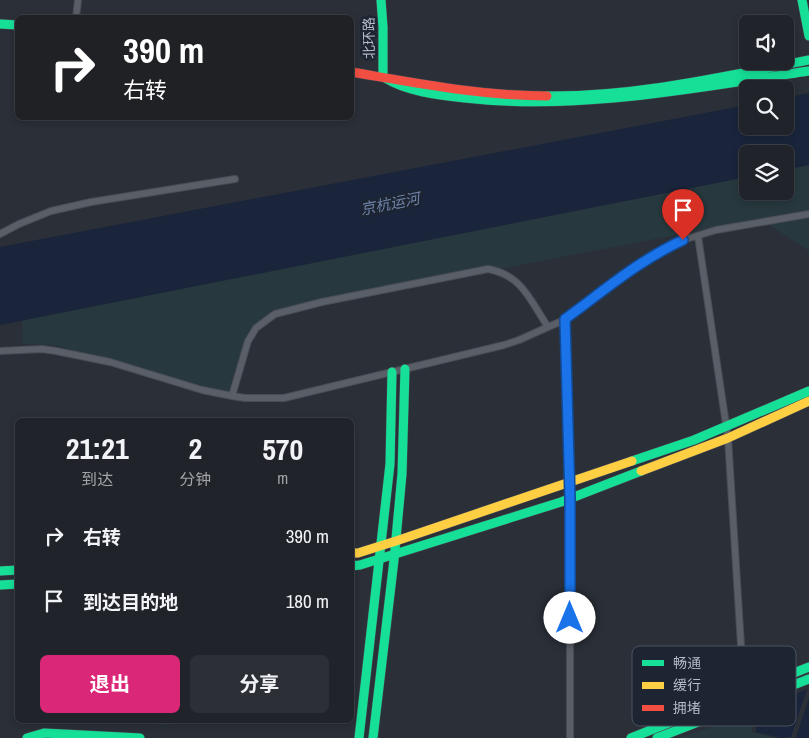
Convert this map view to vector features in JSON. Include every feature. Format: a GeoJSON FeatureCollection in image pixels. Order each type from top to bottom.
{"type":"FeatureCollection","features":[{"type":"Feature","properties":{"kind":"street"},"geometry":{"type":"LineString","coordinates":[[76,15],[78,0]]}},
{"type":"Feature","properties":{"kind":"street","name":"北环路"},"geometry":{"type":"LineString","coordinates":[[381,0],[383,76]]}},
{"type":"Feature","properties":{"kind":"street"},"geometry":{"type":"LineString","coordinates":[[802,0],[809,36]]}},
{"type":"Feature","properties":{"kind":"street"},"geometry":{"type":"LineString","coordinates":[[0,24],[15,25]]}},
{"type":"Feature","properties":{"kind":"street"},"geometry":{"type":"LineString","coordinates":[[354,72],[464,89],[532,96],[617,92],[662,87],[809,60]]}},
{"type":"Feature","properties":{"kind":"street"},"geometry":{"type":"LineString","coordinates":[[383,76],[398,86],[443,96],[490,101],[541,102],[634,98],[809,70]]}},
{"type":"Feature","properties":{"kind":"street"},"geometry":{"type":"LineString","coordinates":[[0,234],[51,211],[91,202],[235,179]]}},
{"type":"Feature","properties":{"kind":"street"},"geometry":{"type":"LineString","coordinates":[[0,351],[56,350],[110,362],[202,390],[245,398],[284,398],[520,340],[565,319],[647,259],[683,240],[716,230],[809,214]]}},
{"type":"Feature","properties":{"kind":"street"},"geometry":{"type":"LineString","coordinates":[[698,236],[728,438],[741,646]]}},
{"type":"Feature","properties":{"kind":"street"},"geometry":{"type":"LineString","coordinates":[[232,396],[248,341],[256,328],[274,314],[314,304],[488,269],[510,276],[518,283],[548,327]]}},
{"type":"Feature","properties":{"kind":"street"},"geometry":{"type":"LineString","coordinates":[[565,319],[570,482],[570,738]]}},
{"type":"Feature","properties":{"kind":"street"},"geometry":{"type":"LineString","coordinates":[[372,738],[395,554],[402,474],[404,369]]}},
{"type":"Feature","properties":{"kind":"street"},"geometry":{"type":"LineString","coordinates":[[359,738],[390,464],[392,372]]}},
{"type":"Feature","properties":{"kind":"street"},"geometry":{"type":"LineString","coordinates":[[354,552],[381,546],[694,440],[809,391]]}},
{"type":"Feature","properties":{"kind":"street"},"geometry":{"type":"LineString","coordinates":[[354,566],[360,566],[570,499],[728,438],[809,401]]}},
{"type":"Feature","properties":{"kind":"street"},"geometry":{"type":"LineString","coordinates":[[0,571],[15,570]]}},
{"type":"Feature","properties":{"kind":"street"},"geometry":{"type":"LineString","coordinates":[[0,585],[15,584]]}},
{"type":"Feature","properties":{"kind":"street"},"geometry":{"type":"LineString","coordinates":[[796,672],[809,667]]}},
{"type":"Feature","properties":{"kind":"street"},"geometry":{"type":"LineString","coordinates":[[796,684],[809,679]]}},
{"type":"Feature","properties":{"kind":"street"},"geometry":{"type":"LineString","coordinates":[[631,738],[661,726]]}},
{"type":"Feature","properties":{"kind":"street"},"geometry":{"type":"LineString","coordinates":[[657,738],[688,726]]}},
{"type":"Feature","properties":{"kind":"street"},"geometry":{"type":"LineString","coordinates":[[28,738],[44,733],[140,738]]}},
{"type":"Feature","properties":{"kind":"shaded area"},"geometry":{"type":"Polygon","coordinates":[[[809,165],[809,251],[760,219],[279,311],[262,322],[255,324],[245,340],[229,392],[202,387],[54,345],[23,344],[22,320],[739,179],[739,200],[794,200],[794,168],[809,165]]]}},
{"type":"Feature","properties":{"kind":"shaded area"},"geometry":{"type":"Polygon","coordinates":[[[125,723],[173,723],[171,725],[125,723]]]}},
{"type":"Feature","properties":{"kind":"shaded area"},"geometry":{"type":"Polygon","coordinates":[[[715,726],[752,726],[752,732],[775,738],[679,738],[715,726]]]}},
{"type":"Feature","properties":{"kind":"water","name":"京杭运河"},"geometry":{"type":"Polygon","coordinates":[[[809,93],[809,165],[794,168],[794,145],[739,145],[739,179],[0,325],[0,247],[739,107],[739,135],[794,135],[794,96],[809,93]]]}},
{"type":"Feature","properties":{"kind":"water"},"geometry":{"type":"Polygon","coordinates":[[[807,689],[796,722],[796,694],[807,689]]]}},
{"type":"Feature","properties":{"kind":"water"},"geometry":{"type":"Polygon","coordinates":[[[809,698],[809,738],[796,738],[796,737],[809,698]]]}},
{"type":"Feature","properties":{"kind":"water"},"geometry":{"type":"Polygon","coordinates":[[[755,726],[795,726],[791,737],[781,738],[756,732],[755,726]]]}},
{"type":"Feature","properties":{"kind":"traffic: fast"},"geometry":{"type":"LineString","coordinates":[[381,0],[383,76]]}},
{"type":"Feature","properties":{"kind":"traffic: fast"},"geometry":{"type":"LineString","coordinates":[[802,0],[809,36]]}},
{"type":"Feature","properties":{"kind":"traffic: fast"},"geometry":{"type":"LineString","coordinates":[[0,24],[15,25]]}},
{"type":"Feature","properties":{"kind":"traffic: fast"},"geometry":{"type":"LineString","coordinates":[[547,96],[646,90],[809,60]]}},
{"type":"Feature","properties":{"kind":"traffic: fast"},"geometry":{"type":"LineString","coordinates":[[385,78],[403,87],[444,96],[551,102],[637,96],[809,71]]}},
{"type":"Feature","properties":{"kind":"traffic: fast"},"geometry":{"type":"LineString","coordinates":[[373,738],[402,474],[405,369]]}},
{"type":"Feature","properties":{"kind":"traffic: fast"},"geometry":{"type":"LineString","coordinates":[[359,738],[390,464],[392,372]]}},
{"type":"Feature","properties":{"kind":"traffic: fast"},"geometry":{"type":"LineString","coordinates":[[632,461],[694,440],[809,391]]}},
{"type":"Feature","properties":{"kind":"traffic: fast"},"geometry":{"type":"LineString","coordinates":[[354,566],[561,502],[641,471]]}},
{"type":"Feature","properties":{"kind":"traffic: fast"},"geometry":{"type":"LineString","coordinates":[[0,571],[15,570]]}},
{"type":"Feature","properties":{"kind":"traffic: fast"},"geometry":{"type":"LineString","coordinates":[[0,585],[15,584]]}},
{"type":"Feature","properties":{"kind":"traffic: fast"},"geometry":{"type":"LineString","coordinates":[[796,672],[809,667]]}},
{"type":"Feature","properties":{"kind":"traffic: fast"},"geometry":{"type":"LineString","coordinates":[[796,684],[809,679]]}},
{"type":"Feature","properties":{"kind":"traffic: fast"},"geometry":{"type":"LineString","coordinates":[[631,738],[661,726]]}},
{"type":"Feature","properties":{"kind":"traffic: fast"},"geometry":{"type":"LineString","coordinates":[[657,738],[688,726]]}},
{"type":"Feature","properties":{"kind":"traffic: fast"},"geometry":{"type":"LineString","coordinates":[[27,738],[44,733],[140,738]]}},
{"type":"Feature","properties":{"kind":"traffic: slow"},"geometry":{"type":"LineString","coordinates":[[641,471],[728,438],[809,401]]}},
{"type":"Feature","properties":{"kind":"traffic: slow"},"geometry":{"type":"LineString","coordinates":[[354,553],[396,541],[632,461]]}},
{"type":"Feature","properties":{"kind":"traffic: jam"},"geometry":{"type":"LineString","coordinates":[[354,72],[473,91],[547,96]]}},
{"type":"Feature","properties":{"kind":"route"},"geometry":{"type":"LineString","coordinates":[[570,618],[570,499],[565,319],[598,296],[632,268],[663,249],[683,240]]}}]}
